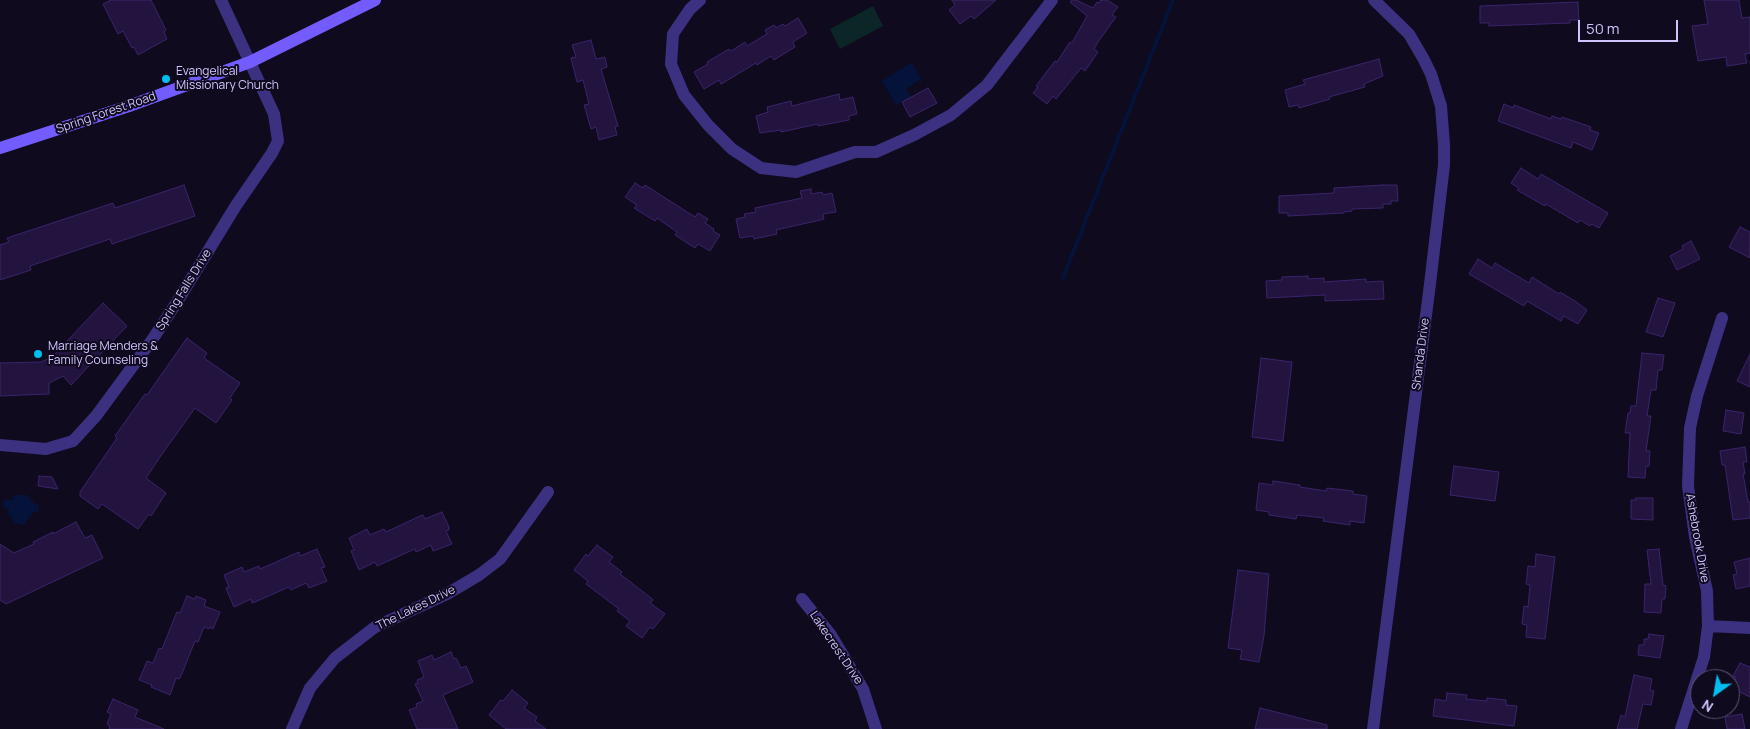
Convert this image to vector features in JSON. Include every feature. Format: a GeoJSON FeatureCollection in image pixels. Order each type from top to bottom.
{"type":"FeatureCollection","features":[{"type":"Feature","properties":{"kind":"main road","name":"Spring Forest Road"},"geometry":{"type":"LineString","coordinates":[[0,148],[129,106],[250,62],[375,0]]}},
{"type":"Feature","properties":{"kind":"street","name":"Spring Falls Drive"},"geometry":{"type":"LineString","coordinates":[[0,446],[46,449],[73,441],[96,416],[152,340],[278,141],[274,114],[221,0]]}},
{"type":"Feature","properties":{"kind":"street"},"geometry":{"type":"LineString","coordinates":[[700,0],[690,9],[673,34],[671,64],[684,95],[708,125],[732,149],[760,168],[796,172],[855,152],[876,152],[914,135],[951,115],[987,86],[1052,0]]}},
{"type":"Feature","properties":{"kind":"street","name":"Shanda Drive"},"geometry":{"type":"LineString","coordinates":[[1373,729],[1444,165],[1441,106],[1431,74],[1409,34],[1374,0]]}},
{"type":"Feature","properties":{"kind":"street","name":"Ashebrook Drive"},"geometry":{"type":"LineString","coordinates":[[1681,729],[1704,657],[1708,626],[1707,591],[1695,537],[1688,486],[1690,428],[1697,396],[1722,318]]}},
{"type":"Feature","properties":{"kind":"street","name":"The Lakes Drive"},"geometry":{"type":"LineString","coordinates":[[292,729],[310,688],[335,658],[375,628],[447,594],[479,575],[500,559],[548,492]]}},
{"type":"Feature","properties":{"kind":"street","name":"Lakecrest Drive"},"geometry":{"type":"LineString","coordinates":[[802,598],[830,635],[863,689],[876,729]]}},
{"type":"Feature","properties":{"kind":"street"},"geometry":{"type":"LineString","coordinates":[[1708,626],[1750,628]]}},
{"type":"Feature","properties":{"kind":"green space"},"geometry":{"type":"Polygon","coordinates":[[[873,6],[883,26],[840,49],[830,29],[873,6]]]}},
{"type":"Feature","properties":{"kind":"water"},"geometry":{"type":"Polygon","coordinates":[[[912,62],[921,79],[907,89],[911,97],[896,105],[882,81],[912,62]]]}},
{"type":"Feature","properties":{"kind":"water"},"geometry":{"type":"Polygon","coordinates":[[[27,495],[34,504],[39,505],[38,512],[32,512],[31,518],[29,517],[24,525],[15,523],[10,515],[8,515],[9,509],[3,508],[4,500],[13,499],[13,496],[27,495]]]}},
{"type":"Feature","properties":{"kind":"building"},"geometry":{"type":"Polygon","coordinates":[[[111,0],[151,0],[166,30],[164,32],[167,39],[138,55],[123,31],[118,34],[103,4],[111,0]]]}},
{"type":"Feature","properties":{"kind":"building"},"geometry":{"type":"Polygon","coordinates":[[[952,0],[996,0],[974,19],[971,16],[960,24],[949,10],[955,5],[952,0]]]}},
{"type":"Feature","properties":{"kind":"building"},"geometry":{"type":"Polygon","coordinates":[[[1072,0],[1093,8],[1097,2],[1107,0],[1118,7],[1112,15],[1116,17],[1098,42],[1094,49],[1098,52],[1085,71],[1081,68],[1056,99],[1053,96],[1047,104],[1033,93],[1038,87],[1036,86],[1055,61],[1057,62],[1070,42],[1072,43],[1087,16],[1070,2],[1072,0]]]}},
{"type":"Feature","properties":{"kind":"building"},"geometry":{"type":"Polygon","coordinates":[[[1704,0],[1739,0],[1742,18],[1750,17],[1750,53],[1745,54],[1747,63],[1727,66],[1726,57],[1698,61],[1692,26],[1708,24],[1704,0]]]}},
{"type":"Feature","properties":{"kind":"building"},"geometry":{"type":"Polygon","coordinates":[[[1578,2],[1579,20],[1570,20],[1570,23],[1489,26],[1489,23],[1480,23],[1480,6],[1578,2]]]}},
{"type":"Feature","properties":{"kind":"building"},"geometry":{"type":"Polygon","coordinates":[[[798,18],[807,33],[793,42],[795,47],[774,60],[771,56],[721,84],[719,80],[704,89],[694,72],[708,64],[707,62],[745,42],[747,46],[767,34],[765,30],[774,25],[776,28],[783,24],[785,26],[798,18]]]}},
{"type":"Feature","properties":{"kind":"building"},"geometry":{"type":"Polygon","coordinates":[[[591,40],[596,59],[605,57],[607,67],[601,69],[618,126],[615,127],[617,135],[599,140],[596,127],[591,129],[584,105],[589,104],[583,80],[577,82],[571,58],[576,57],[572,45],[591,40]]]}},
{"type":"Feature","properties":{"kind":"building"},"geometry":{"type":"Polygon","coordinates":[[[1379,59],[1383,76],[1364,84],[1365,87],[1299,108],[1298,105],[1289,107],[1285,90],[1305,84],[1303,80],[1379,59]]]}},
{"type":"Feature","properties":{"kind":"building"},"geometry":{"type":"Polygon","coordinates":[[[928,88],[937,103],[910,117],[902,102],[928,88]]]}},
{"type":"Feature","properties":{"kind":"building"},"geometry":{"type":"Polygon","coordinates":[[[839,94],[840,100],[853,97],[857,114],[849,116],[849,120],[781,132],[781,130],[760,133],[756,116],[768,112],[767,107],[791,101],[792,106],[839,94]]]}},
{"type":"Feature","properties":{"kind":"building"},"geometry":{"type":"Polygon","coordinates":[[[1504,104],[1513,108],[1514,105],[1551,119],[1552,116],[1561,119],[1562,117],[1591,127],[1590,130],[1599,133],[1592,150],[1573,142],[1571,148],[1498,121],[1504,104]]]}},
{"type":"Feature","properties":{"kind":"building"},"geometry":{"type":"Polygon","coordinates":[[[1521,168],[1538,179],[1541,174],[1608,213],[1599,228],[1592,224],[1590,226],[1580,220],[1578,223],[1517,190],[1519,188],[1511,183],[1521,168]]]}},
{"type":"Feature","properties":{"kind":"building"},"geometry":{"type":"Polygon","coordinates":[[[635,183],[643,188],[645,185],[695,217],[698,213],[708,219],[705,223],[720,235],[710,251],[698,244],[695,248],[675,235],[677,232],[657,218],[655,221],[634,208],[637,205],[625,197],[635,183]]]}},
{"type":"Feature","properties":{"kind":"building"},"geometry":{"type":"Polygon","coordinates":[[[184,185],[195,216],[112,244],[110,239],[30,266],[31,270],[0,280],[0,245],[9,242],[7,238],[113,203],[115,208],[184,185]]]}},
{"type":"Feature","properties":{"kind":"building"},"geometry":{"type":"Polygon","coordinates":[[[1397,185],[1398,201],[1391,201],[1391,204],[1383,204],[1383,208],[1352,209],[1352,211],[1344,213],[1288,216],[1288,213],[1279,213],[1279,196],[1334,193],[1334,188],[1397,185]]]}},
{"type":"Feature","properties":{"kind":"building"},"geometry":{"type":"Polygon","coordinates":[[[811,189],[811,194],[822,192],[823,195],[832,193],[836,212],[823,214],[824,219],[776,230],[777,234],[754,239],[753,236],[740,238],[736,219],[745,217],[744,214],[756,212],[755,208],[802,198],[800,191],[811,189]]]}},
{"type":"Feature","properties":{"kind":"building"},"geometry":{"type":"Polygon","coordinates":[[[1740,227],[1750,232],[1750,258],[1729,247],[1740,227]]]}},
{"type":"Feature","properties":{"kind":"building"},"geometry":{"type":"Polygon","coordinates":[[[1691,241],[1700,259],[1677,270],[1670,256],[1683,249],[1682,246],[1691,241]]]}},
{"type":"Feature","properties":{"kind":"building"},"geometry":{"type":"Polygon","coordinates":[[[1478,259],[1492,268],[1495,263],[1529,283],[1532,277],[1559,294],[1560,292],[1575,301],[1587,310],[1578,324],[1564,316],[1561,321],[1527,301],[1524,306],[1469,274],[1478,259]]]}},
{"type":"Feature","properties":{"kind":"building"},"geometry":{"type":"Polygon","coordinates":[[[1308,276],[1308,279],[1324,278],[1324,282],[1366,279],[1366,282],[1383,281],[1384,299],[1325,301],[1325,295],[1267,298],[1266,281],[1282,280],[1282,277],[1308,276]]]}},
{"type":"Feature","properties":{"kind":"building"},"geometry":{"type":"Polygon","coordinates":[[[1658,298],[1675,303],[1663,337],[1646,332],[1658,298]]]}},
{"type":"Feature","properties":{"kind":"building"},"geometry":{"type":"Polygon","coordinates":[[[103,303],[127,326],[71,385],[63,376],[49,383],[49,394],[0,396],[0,363],[41,362],[52,357],[103,303]]]}},
{"type":"Feature","properties":{"kind":"building"},"geometry":{"type":"Polygon","coordinates":[[[187,338],[207,353],[204,358],[240,383],[230,398],[232,400],[216,423],[195,408],[160,457],[146,478],[166,493],[151,516],[149,514],[138,529],[102,504],[98,509],[80,496],[80,492],[117,438],[115,436],[145,394],[147,395],[187,338]]]}},
{"type":"Feature","properties":{"kind":"building"},"geometry":{"type":"Polygon","coordinates":[[[1642,353],[1664,355],[1662,370],[1658,370],[1656,390],[1651,390],[1647,416],[1651,416],[1646,451],[1650,451],[1649,466],[1646,466],[1645,478],[1628,477],[1630,433],[1625,433],[1628,413],[1630,413],[1631,406],[1636,406],[1642,353]]]}},
{"type":"Feature","properties":{"kind":"building"},"geometry":{"type":"Polygon","coordinates":[[[1750,354],[1750,387],[1737,381],[1750,354]]]}},
{"type":"Feature","properties":{"kind":"building"},"geometry":{"type":"Polygon","coordinates":[[[1261,358],[1292,362],[1283,441],[1252,437],[1261,358]]]}},
{"type":"Feature","properties":{"kind":"building"},"geometry":{"type":"Polygon","coordinates":[[[1726,410],[1744,413],[1741,434],[1723,431],[1726,410]]]}},
{"type":"Feature","properties":{"kind":"building"},"geometry":{"type":"Polygon","coordinates":[[[1745,447],[1747,462],[1743,462],[1745,474],[1743,474],[1748,502],[1750,502],[1750,518],[1733,520],[1725,465],[1722,465],[1720,451],[1745,447]]]}},
{"type":"Feature","properties":{"kind":"building"},"geometry":{"type":"Polygon","coordinates":[[[1454,466],[1499,472],[1495,501],[1450,495],[1454,466]]]}},
{"type":"Feature","properties":{"kind":"building"},"geometry":{"type":"Polygon","coordinates":[[[39,476],[52,477],[58,489],[38,486],[39,476]]]}},
{"type":"Feature","properties":{"kind":"building"},"geometry":{"type":"Polygon","coordinates":[[[1273,481],[1326,491],[1327,488],[1353,491],[1353,494],[1367,496],[1364,523],[1350,521],[1350,525],[1323,521],[1324,518],[1297,515],[1296,519],[1269,515],[1269,512],[1256,510],[1259,483],[1273,485],[1273,481]]]}},
{"type":"Feature","properties":{"kind":"building"},"geometry":{"type":"Polygon","coordinates":[[[1636,498],[1653,498],[1653,520],[1631,519],[1631,500],[1636,500],[1636,498]]]}},
{"type":"Feature","properties":{"kind":"building"},"geometry":{"type":"Polygon","coordinates":[[[442,512],[449,527],[449,530],[446,531],[452,544],[433,551],[431,545],[416,552],[415,549],[377,566],[375,562],[359,570],[351,551],[354,550],[349,538],[367,529],[370,535],[384,529],[386,532],[420,516],[423,515],[425,519],[442,512]]]}},
{"type":"Feature","properties":{"kind":"building"},"geometry":{"type":"Polygon","coordinates":[[[76,522],[85,538],[92,535],[103,558],[6,604],[0,600],[0,544],[14,553],[76,522]]]}},
{"type":"Feature","properties":{"kind":"building"},"geometry":{"type":"Polygon","coordinates":[[[597,545],[613,557],[609,562],[622,572],[620,574],[651,598],[653,600],[650,603],[665,614],[653,629],[650,627],[642,638],[626,626],[630,621],[617,611],[619,609],[586,584],[588,581],[574,570],[586,554],[588,556],[597,545]]]}},
{"type":"Feature","properties":{"kind":"building"},"geometry":{"type":"Polygon","coordinates":[[[317,549],[325,567],[321,568],[327,581],[309,588],[306,583],[291,590],[289,587],[255,602],[252,603],[251,599],[234,607],[226,588],[229,587],[224,575],[242,567],[244,572],[259,566],[260,569],[299,552],[300,556],[317,549]]]}},
{"type":"Feature","properties":{"kind":"building"},"geometry":{"type":"Polygon","coordinates":[[[1659,549],[1663,585],[1666,586],[1665,599],[1662,599],[1661,613],[1644,612],[1645,584],[1651,584],[1647,550],[1659,549]]]}},
{"type":"Feature","properties":{"kind":"building"},"geometry":{"type":"Polygon","coordinates":[[[1536,554],[1555,557],[1545,639],[1526,637],[1527,625],[1522,624],[1524,606],[1528,607],[1530,585],[1526,584],[1528,566],[1535,567],[1536,554]]]}},
{"type":"Feature","properties":{"kind":"building"},"geometry":{"type":"Polygon","coordinates":[[[1750,558],[1750,586],[1736,589],[1733,575],[1737,574],[1734,562],[1750,558]]]}},
{"type":"Feature","properties":{"kind":"building"},"geometry":{"type":"Polygon","coordinates":[[[1238,570],[1269,574],[1264,636],[1259,662],[1240,659],[1242,650],[1228,648],[1238,570]]]}},
{"type":"Feature","properties":{"kind":"building"},"geometry":{"type":"Polygon","coordinates":[[[187,596],[195,599],[196,596],[206,600],[204,606],[220,612],[213,629],[204,627],[198,642],[195,641],[181,676],[179,679],[176,678],[170,695],[139,680],[147,661],[153,663],[159,648],[162,649],[176,614],[177,612],[180,613],[187,596]]]}},
{"type":"Feature","properties":{"kind":"building"},"geometry":{"type":"Polygon","coordinates":[[[1649,634],[1664,636],[1660,658],[1638,655],[1639,645],[1644,645],[1644,639],[1648,639],[1649,634]]]}},
{"type":"Feature","properties":{"kind":"building"},"geometry":{"type":"Polygon","coordinates":[[[451,652],[461,668],[466,666],[473,682],[443,695],[458,729],[417,729],[409,710],[417,707],[416,704],[423,701],[415,684],[418,683],[417,680],[424,677],[418,661],[432,655],[434,660],[451,652]]]}},
{"type":"Feature","properties":{"kind":"building"},"geometry":{"type":"Polygon","coordinates":[[[1740,663],[1750,667],[1750,697],[1740,692],[1740,669],[1737,669],[1740,663]]]}},
{"type":"Feature","properties":{"kind":"building"},"geometry":{"type":"Polygon","coordinates":[[[1634,675],[1652,679],[1650,690],[1654,691],[1651,705],[1643,704],[1637,729],[1617,729],[1621,715],[1625,717],[1634,675]]]}},
{"type":"Feature","properties":{"kind":"building"},"geometry":{"type":"Polygon","coordinates":[[[512,690],[528,703],[524,708],[537,717],[535,721],[546,729],[506,729],[489,715],[512,690]]]}},
{"type":"Feature","properties":{"kind":"building"},"geometry":{"type":"Polygon","coordinates":[[[1447,693],[1467,695],[1466,699],[1487,701],[1487,698],[1506,700],[1506,705],[1517,706],[1514,726],[1433,716],[1435,699],[1446,701],[1447,693]]]}},
{"type":"Feature","properties":{"kind":"building"},"geometry":{"type":"Polygon","coordinates":[[[113,699],[138,710],[135,717],[164,729],[109,729],[110,726],[107,724],[111,714],[107,712],[113,699]]]}},
{"type":"Feature","properties":{"kind":"building"},"geometry":{"type":"Polygon","coordinates":[[[1260,708],[1327,725],[1327,729],[1255,729],[1260,708]]]}},
{"type":"Feature","properties":{"kind":"building"},"geometry":{"type":"Polygon","coordinates":[[[1740,714],[1742,714],[1745,729],[1727,729],[1725,719],[1740,719],[1740,714]]]}},
{"type":"Feature","properties":{"kind":"waterway"},"geometry":{"type":"LineString","coordinates":[[1063,278],[1173,0]]}},
{"type":"Feature","properties":{"kind":"place","name":"Evangelical Missionary Church"},"geometry":{"type":"Point","coordinates":[166,79]}},
{"type":"Feature","properties":{"kind":"place","name":"Marriage Menders & Family Counseling"},"geometry":{"type":"Point","coordinates":[38,354]}}]}
